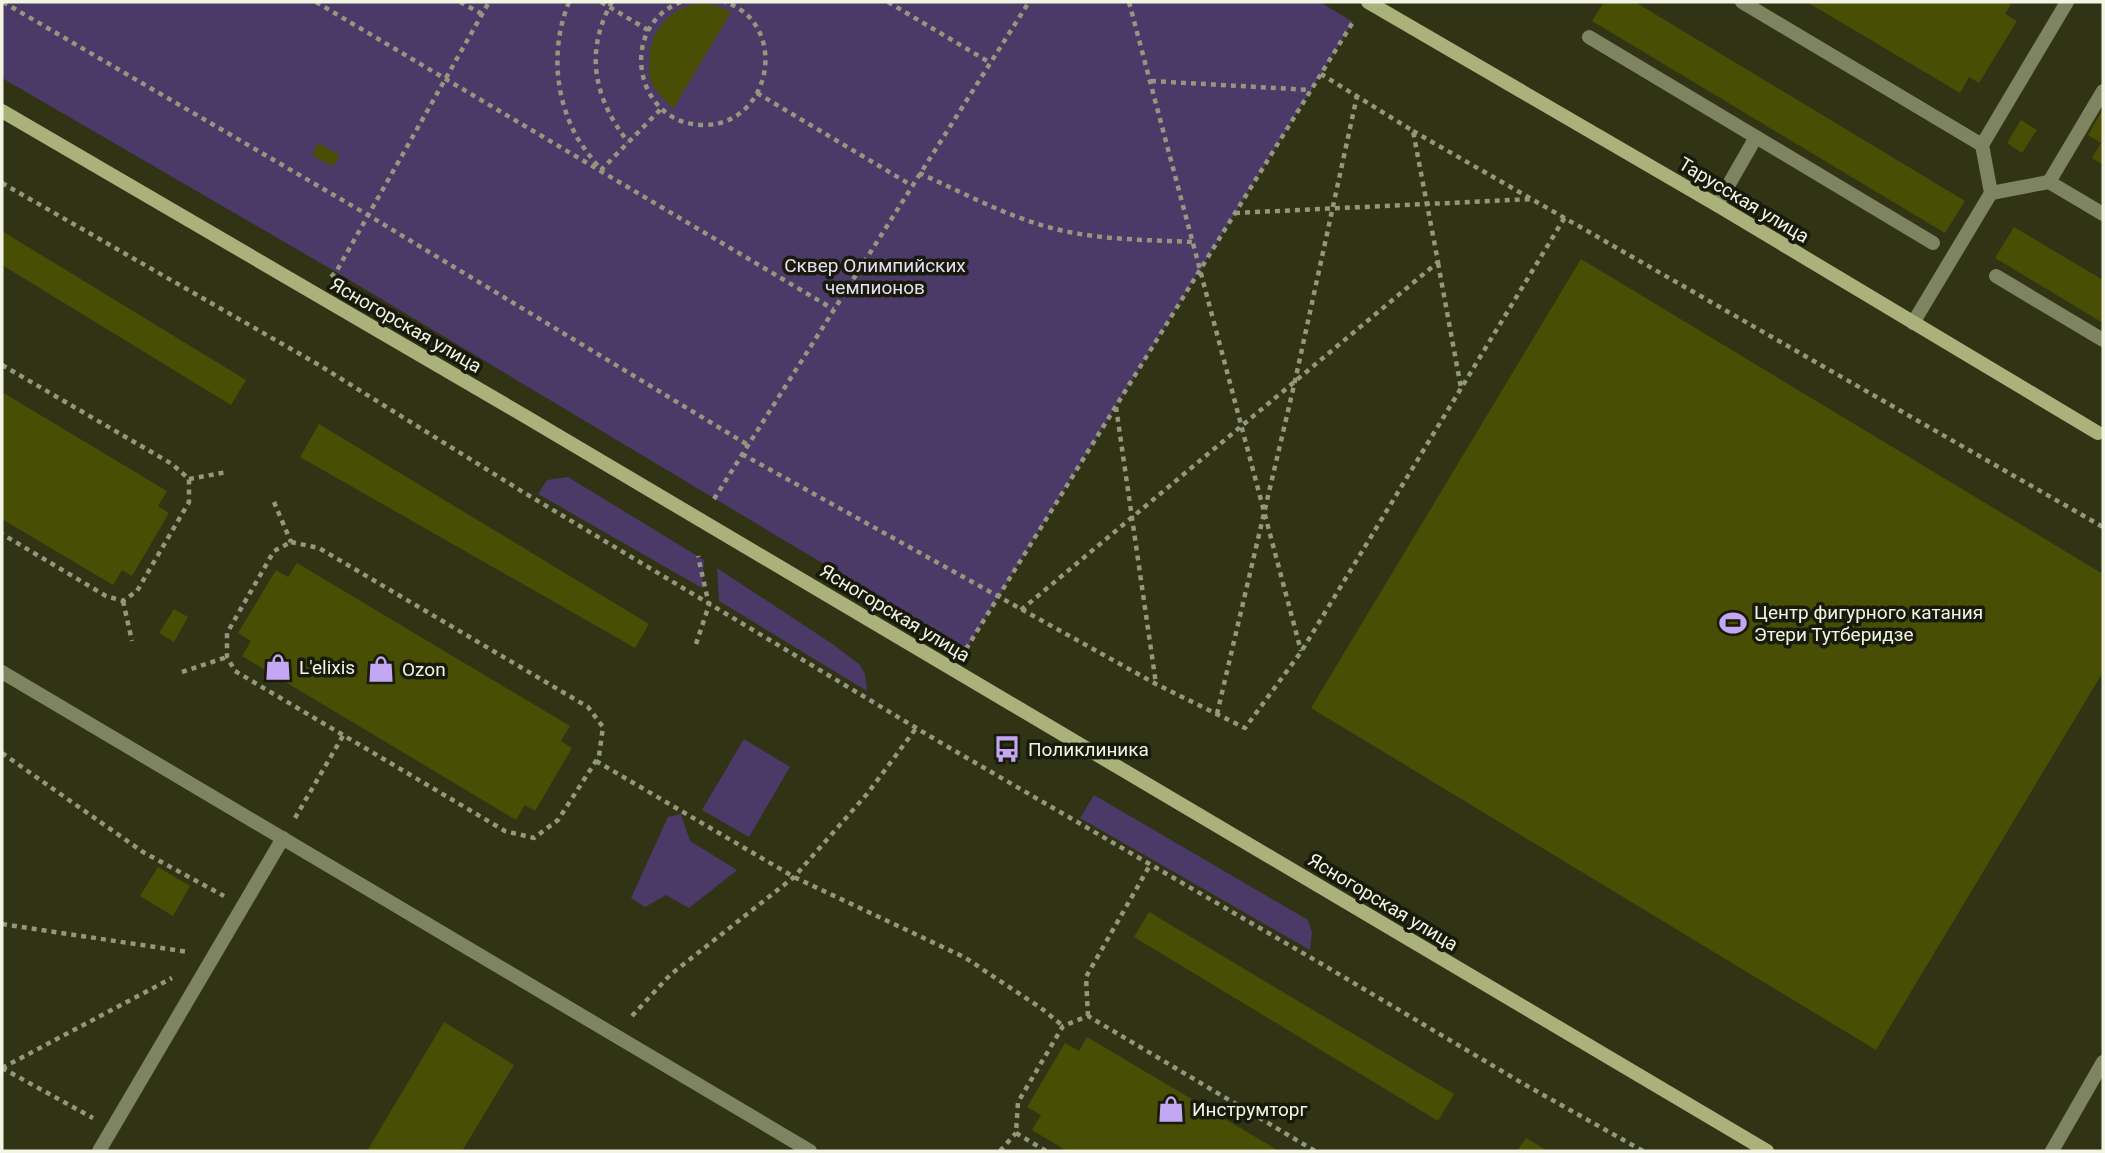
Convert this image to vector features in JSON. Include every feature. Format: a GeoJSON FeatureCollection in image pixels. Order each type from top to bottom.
{"type":"FeatureCollection","features":[{"type":"Feature","properties":{"kind":"main road","name":"Тарусская улица"},"geometry":{"type":"LineString","coordinates":[[1368,2],[1717,205],[2098,433]]}},
{"type":"Feature","properties":{"kind":"main road","name":"Ясногорская улица"},"geometry":{"type":"LineString","coordinates":[[2,111],[709,524],[1767,1151]]}},
{"type":"Feature","properties":{"kind":"street"},"geometry":{"type":"LineString","coordinates":[[1742,2],[1982,145]]}},
{"type":"Feature","properties":{"kind":"street"},"geometry":{"type":"LineString","coordinates":[[1913,323],[1991,193],[1982,145],[2067,2]]}},
{"type":"Feature","properties":{"kind":"street"},"geometry":{"type":"LineString","coordinates":[[1589,37],[1933,243]]}},
{"type":"Feature","properties":{"kind":"street"},"geometry":{"type":"LineString","coordinates":[[2049,182],[2103,91]]}},
{"type":"Feature","properties":{"kind":"street"},"geometry":{"type":"LineString","coordinates":[[1717,205],[1756,137]]}},
{"type":"Feature","properties":{"kind":"street"},"geometry":{"type":"LineString","coordinates":[[1991,193],[2049,182],[2103,214]]}},
{"type":"Feature","properties":{"kind":"street"},"geometry":{"type":"LineString","coordinates":[[1996,276],[2103,340]]}},
{"type":"Feature","properties":{"kind":"street"},"geometry":{"type":"LineString","coordinates":[[2,672],[810,1151]]}},
{"type":"Feature","properties":{"kind":"street"},"geometry":{"type":"LineString","coordinates":[[99,1151],[283,838]]}},
{"type":"Feature","properties":{"kind":"street"},"geometry":{"type":"LineString","coordinates":[[2052,1151],[2103,1062]]}},
{"type":"Feature","properties":{"kind":"path"},"geometry":{"type":"LineString","coordinates":[[3,2],[368,215],[748,444]]}},
{"type":"Feature","properties":{"kind":"path"},"geometry":{"type":"LineString","coordinates":[[318,2],[833,309]]}},
{"type":"Feature","properties":{"kind":"path"},"geometry":{"type":"LineString","coordinates":[[460,2],[482,15]]}},
{"type":"Feature","properties":{"kind":"path"},"geometry":{"type":"LineString","coordinates":[[313,293],[336,272],[489,2]]}},
{"type":"Feature","properties":{"kind":"path"},"geometry":{"type":"LineString","coordinates":[[569,2],[558,37],[558,77],[578,138],[601,170]]}},
{"type":"Feature","properties":{"kind":"path"},"geometry":{"type":"LineString","coordinates":[[601,2],[611,4],[648,30]]}},
{"type":"Feature","properties":{"kind":"path"},"geometry":{"type":"LineString","coordinates":[[681,2],[662,13],[648,30],[642,46],[640,65],[644,84],[654,101],[685,122],[704,125],[722,122],[739,114],[753,101],[762,85],[767,67],[766,48],[760,31],[748,16],[726,2]]}},
{"type":"Feature","properties":{"kind":"path"},"geometry":{"type":"LineString","coordinates":[[888,2],[989,62]]}},
{"type":"Feature","properties":{"kind":"path"},"geometry":{"type":"LineString","coordinates":[[714,499],[1029,2]]}},
{"type":"Feature","properties":{"kind":"path"},"geometry":{"type":"LineString","coordinates":[[1129,2],[1301,652]]}},
{"type":"Feature","properties":{"kind":"path"},"geometry":{"type":"LineString","coordinates":[[611,4],[599,29],[595,68],[614,123],[628,142]]}},
{"type":"Feature","properties":{"kind":"path"},"geometry":{"type":"LineString","coordinates":[[966,649],[1353,22]]}},
{"type":"Feature","properties":{"kind":"path"},"geometry":{"type":"LineString","coordinates":[[1321,74],[1413,131],[2103,527]]}},
{"type":"Feature","properties":{"kind":"path"},"geometry":{"type":"LineString","coordinates":[[1151,81],[1311,90]]}},
{"type":"Feature","properties":{"kind":"path"},"geometry":{"type":"LineString","coordinates":[[757,93],[911,185]]}},
{"type":"Feature","properties":{"kind":"path"},"geometry":{"type":"LineString","coordinates":[[1217,714],[1295,381],[1357,96]]}},
{"type":"Feature","properties":{"kind":"path"},"geometry":{"type":"LineString","coordinates":[[601,170],[662,108]]}},
{"type":"Feature","properties":{"kind":"path"},"geometry":{"type":"LineString","coordinates":[[1413,131],[1461,388]]}},
{"type":"Feature","properties":{"kind":"path"},"geometry":{"type":"LineString","coordinates":[[919,173],[1041,225],[1124,238],[1193,242]]}},
{"type":"Feature","properties":{"kind":"path"},"geometry":{"type":"LineString","coordinates":[[2,183],[319,365],[709,605],[943,744],[1643,1151]]}},
{"type":"Feature","properties":{"kind":"path"},"geometry":{"type":"LineString","coordinates":[[1235,213],[1534,199]]}},
{"type":"Feature","properties":{"kind":"path"},"geometry":{"type":"LineString","coordinates":[[742,454],[1156,684],[1245,728],[1301,652],[1565,217]]}},
{"type":"Feature","properties":{"kind":"path"},"geometry":{"type":"LineString","coordinates":[[1021,610],[1438,262]]}},
{"type":"Feature","properties":{"kind":"path"},"geometry":{"type":"LineString","coordinates":[[2,365],[172,464],[189,479],[189,502],[137,591],[122,601]]}},
{"type":"Feature","properties":{"kind":"path"},"geometry":{"type":"LineString","coordinates":[[1116,406],[1156,684]]}},
{"type":"Feature","properties":{"kind":"path"},"geometry":{"type":"LineString","coordinates":[[189,479],[227,472]]}},
{"type":"Feature","properties":{"kind":"path"},"geometry":{"type":"LineString","coordinates":[[274,502],[291,542]]}},
{"type":"Feature","properties":{"kind":"path"},"geometry":{"type":"LineString","coordinates":[[2,534],[106,596],[122,601]]}},
{"type":"Feature","properties":{"kind":"path"},"geometry":{"type":"LineString","coordinates":[[291,542],[319,548],[588,707],[603,727],[599,756],[558,820],[534,838],[505,831],[235,671],[227,657],[228,632],[274,551],[291,542]]}},
{"type":"Feature","properties":{"kind":"path"},"geometry":{"type":"LineString","coordinates":[[696,644],[709,605],[698,556]]}},
{"type":"Feature","properties":{"kind":"path"},"geometry":{"type":"LineString","coordinates":[[122,601],[132,641]]}},
{"type":"Feature","properties":{"kind":"path"},"geometry":{"type":"LineString","coordinates":[[182,672],[227,657]]}},
{"type":"Feature","properties":{"kind":"path"},"geometry":{"type":"LineString","coordinates":[[625,1023],[670,975],[793,877],[867,794],[917,727]]}},
{"type":"Feature","properties":{"kind":"path"},"geometry":{"type":"LineString","coordinates":[[283,838],[344,734]]}},
{"type":"Feature","properties":{"kind":"path"},"geometry":{"type":"LineString","coordinates":[[2,753],[144,852],[243,906]]}},
{"type":"Feature","properties":{"kind":"path"},"geometry":{"type":"LineString","coordinates":[[596,761],[793,877],[850,906],[964,957],[1041,1008],[1063,1026]]}},
{"type":"Feature","properties":{"kind":"path"},"geometry":{"type":"LineString","coordinates":[[1088,1016],[1086,977],[1150,865]]}},
{"type":"Feature","properties":{"kind":"path"},"geometry":{"type":"LineString","coordinates":[[2,924],[213,956]]}},
{"type":"Feature","properties":{"kind":"path"},"geometry":{"type":"LineString","coordinates":[[2,1068],[213,956]]}},
{"type":"Feature","properties":{"kind":"path"},"geometry":{"type":"LineString","coordinates":[[1000,1151],[1016,1133],[1018,1102],[1063,1026],[1088,1016]]}},
{"type":"Feature","properties":{"kind":"path"},"geometry":{"type":"LineString","coordinates":[[1088,1016],[1315,1151]]}},
{"type":"Feature","properties":{"kind":"path"},"geometry":{"type":"LineString","coordinates":[[2,1068],[112,1129]]}},
{"type":"Feature","properties":{"kind":"path"},"geometry":{"type":"LineString","coordinates":[[1016,1133],[1046,1151]]}},
{"type":"Feature","properties":{"kind":"green space","name":"Сквер Олимпийских чемпионов"},"geometry":{"type":"Polygon","coordinates":[[[2,2],[1320,2],[1353,22],[966,649],[336,272],[2,78],[2,2]]]}},
{"type":"Feature","properties":{"kind":"green space"},"geometry":{"type":"Polygon","coordinates":[[[568,477],[704,560],[702,588],[538,494],[547,480],[568,477]]]}},
{"type":"Feature","properties":{"kind":"green space"},"geometry":{"type":"Polygon","coordinates":[[[717,568],[860,665],[865,674],[867,691],[719,601],[717,568]]]}},
{"type":"Feature","properties":{"kind":"green space"},"geometry":{"type":"Polygon","coordinates":[[[744,739],[790,767],[749,837],[702,810],[744,739]]]}},
{"type":"Feature","properties":{"kind":"green space"},"geometry":{"type":"Polygon","coordinates":[[[1094,795],[1308,920],[1312,932],[1310,950],[1080,818],[1094,795]]]}},
{"type":"Feature","properties":{"kind":"green space"},"geometry":{"type":"Polygon","coordinates":[[[681,814],[690,841],[737,870],[689,908],[666,895],[645,907],[631,898],[668,817],[681,814]]]}},
{"type":"Feature","properties":{"kind":"building"},"geometry":{"type":"Polygon","coordinates":[[[1604,2],[1635,2],[1965,201],[1945,233],[1592,21],[1604,2]]]}},
{"type":"Feature","properties":{"kind":"building"},"geometry":{"type":"Polygon","coordinates":[[[1807,2],[2012,2],[2005,14],[2017,21],[1979,83],[1969,77],[1960,93],[1807,2]]]}},
{"type":"Feature","properties":{"kind":"building"},"geometry":{"type":"Polygon","coordinates":[[[702,4],[715,5],[731,12],[673,109],[654,88],[649,75],[650,49],[655,34],[666,19],[678,10],[702,4]]]}},
{"type":"Feature","properties":{"kind":"building"},"geometry":{"type":"Polygon","coordinates":[[[2103,109],[2103,165],[2092,158],[2101,143],[2088,135],[2103,109]]]}},
{"type":"Feature","properties":{"kind":"building"},"geometry":{"type":"Polygon","coordinates":[[[2021,120],[2037,130],[2022,153],[2007,143],[2021,120]]]}},
{"type":"Feature","properties":{"kind":"building"},"geometry":{"type":"Polygon","coordinates":[[[318,143],[340,155],[333,167],[312,155],[318,143]]]}},
{"type":"Feature","properties":{"kind":"building"},"geometry":{"type":"Polygon","coordinates":[[[2014,227],[2103,280],[2103,323],[1995,258],[2014,227]]]}},
{"type":"Feature","properties":{"kind":"building"},"geometry":{"type":"Polygon","coordinates":[[[2,231],[246,380],[231,405],[2,265],[2,231]]]}},
{"type":"Feature","properties":{"kind":"building","name":"Центр фигурного катания Этери Тутберидзе"},"geometry":{"type":"Polygon","coordinates":[[[1581,259],[2103,574],[2103,672],[1876,1050],[1311,708],[1581,259]]]}},
{"type":"Feature","properties":{"kind":"building"},"geometry":{"type":"Polygon","coordinates":[[[2,392],[167,491],[158,506],[169,513],[132,576],[122,570],[113,585],[2,519],[2,392]]]}},
{"type":"Feature","properties":{"kind":"building"},"geometry":{"type":"Polygon","coordinates":[[[319,424],[649,624],[635,648],[300,457],[319,424]]]}},
{"type":"Feature","properties":{"kind":"building"},"geometry":{"type":"Polygon","coordinates":[[[297,563],[570,726],[561,741],[572,748],[535,811],[525,805],[516,820],[242,656],[251,641],[238,633],[276,570],[288,577],[297,563]]]}},
{"type":"Feature","properties":{"kind":"building"},"geometry":{"type":"Polygon","coordinates":[[[174,609],[188,617],[174,642],[159,633],[174,609]]]}},
{"type":"Feature","properties":{"kind":"building"},"geometry":{"type":"Polygon","coordinates":[[[158,867],[190,886],[173,916],[140,896],[158,867]]]}},
{"type":"Feature","properties":{"kind":"building"},"geometry":{"type":"Polygon","coordinates":[[[1149,912],[1454,1094],[1438,1121],[1134,937],[1149,912]]]}},
{"type":"Feature","properties":{"kind":"building"},"geometry":{"type":"Polygon","coordinates":[[[444,1022],[514,1065],[462,1151],[367,1151],[444,1022]]]}},
{"type":"Feature","properties":{"kind":"building"},"geometry":{"type":"Polygon","coordinates":[[[1087,1037],[1279,1151],[1067,1151],[1032,1130],[1041,1115],[1027,1107],[1065,1043],[1079,1051],[1087,1037]]]}},
{"type":"Feature","properties":{"kind":"building"},"geometry":{"type":"Polygon","coordinates":[[[1526,1138],[1548,1151],[1517,1151],[1526,1138]]]}},
{"type":"Feature","properties":{"kind":"place","name":"Центр фигурного катания Этери Тутберидзе"},"geometry":{"type":"Point","coordinates":[1733,623]}},
{"type":"Feature","properties":{"kind":"place","name":"L'elixis"},"geometry":{"type":"Point","coordinates":[278,667]}},
{"type":"Feature","properties":{"kind":"place","name":"Ozon"},"geometry":{"type":"Point","coordinates":[381,669]}},
{"type":"Feature","properties":{"kind":"place","name":"Поликлиника"},"geometry":{"type":"Point","coordinates":[1007,749]}},
{"type":"Feature","properties":{"kind":"place","name":"Инструмторг"},"geometry":{"type":"Point","coordinates":[1171,1109]}}]}
